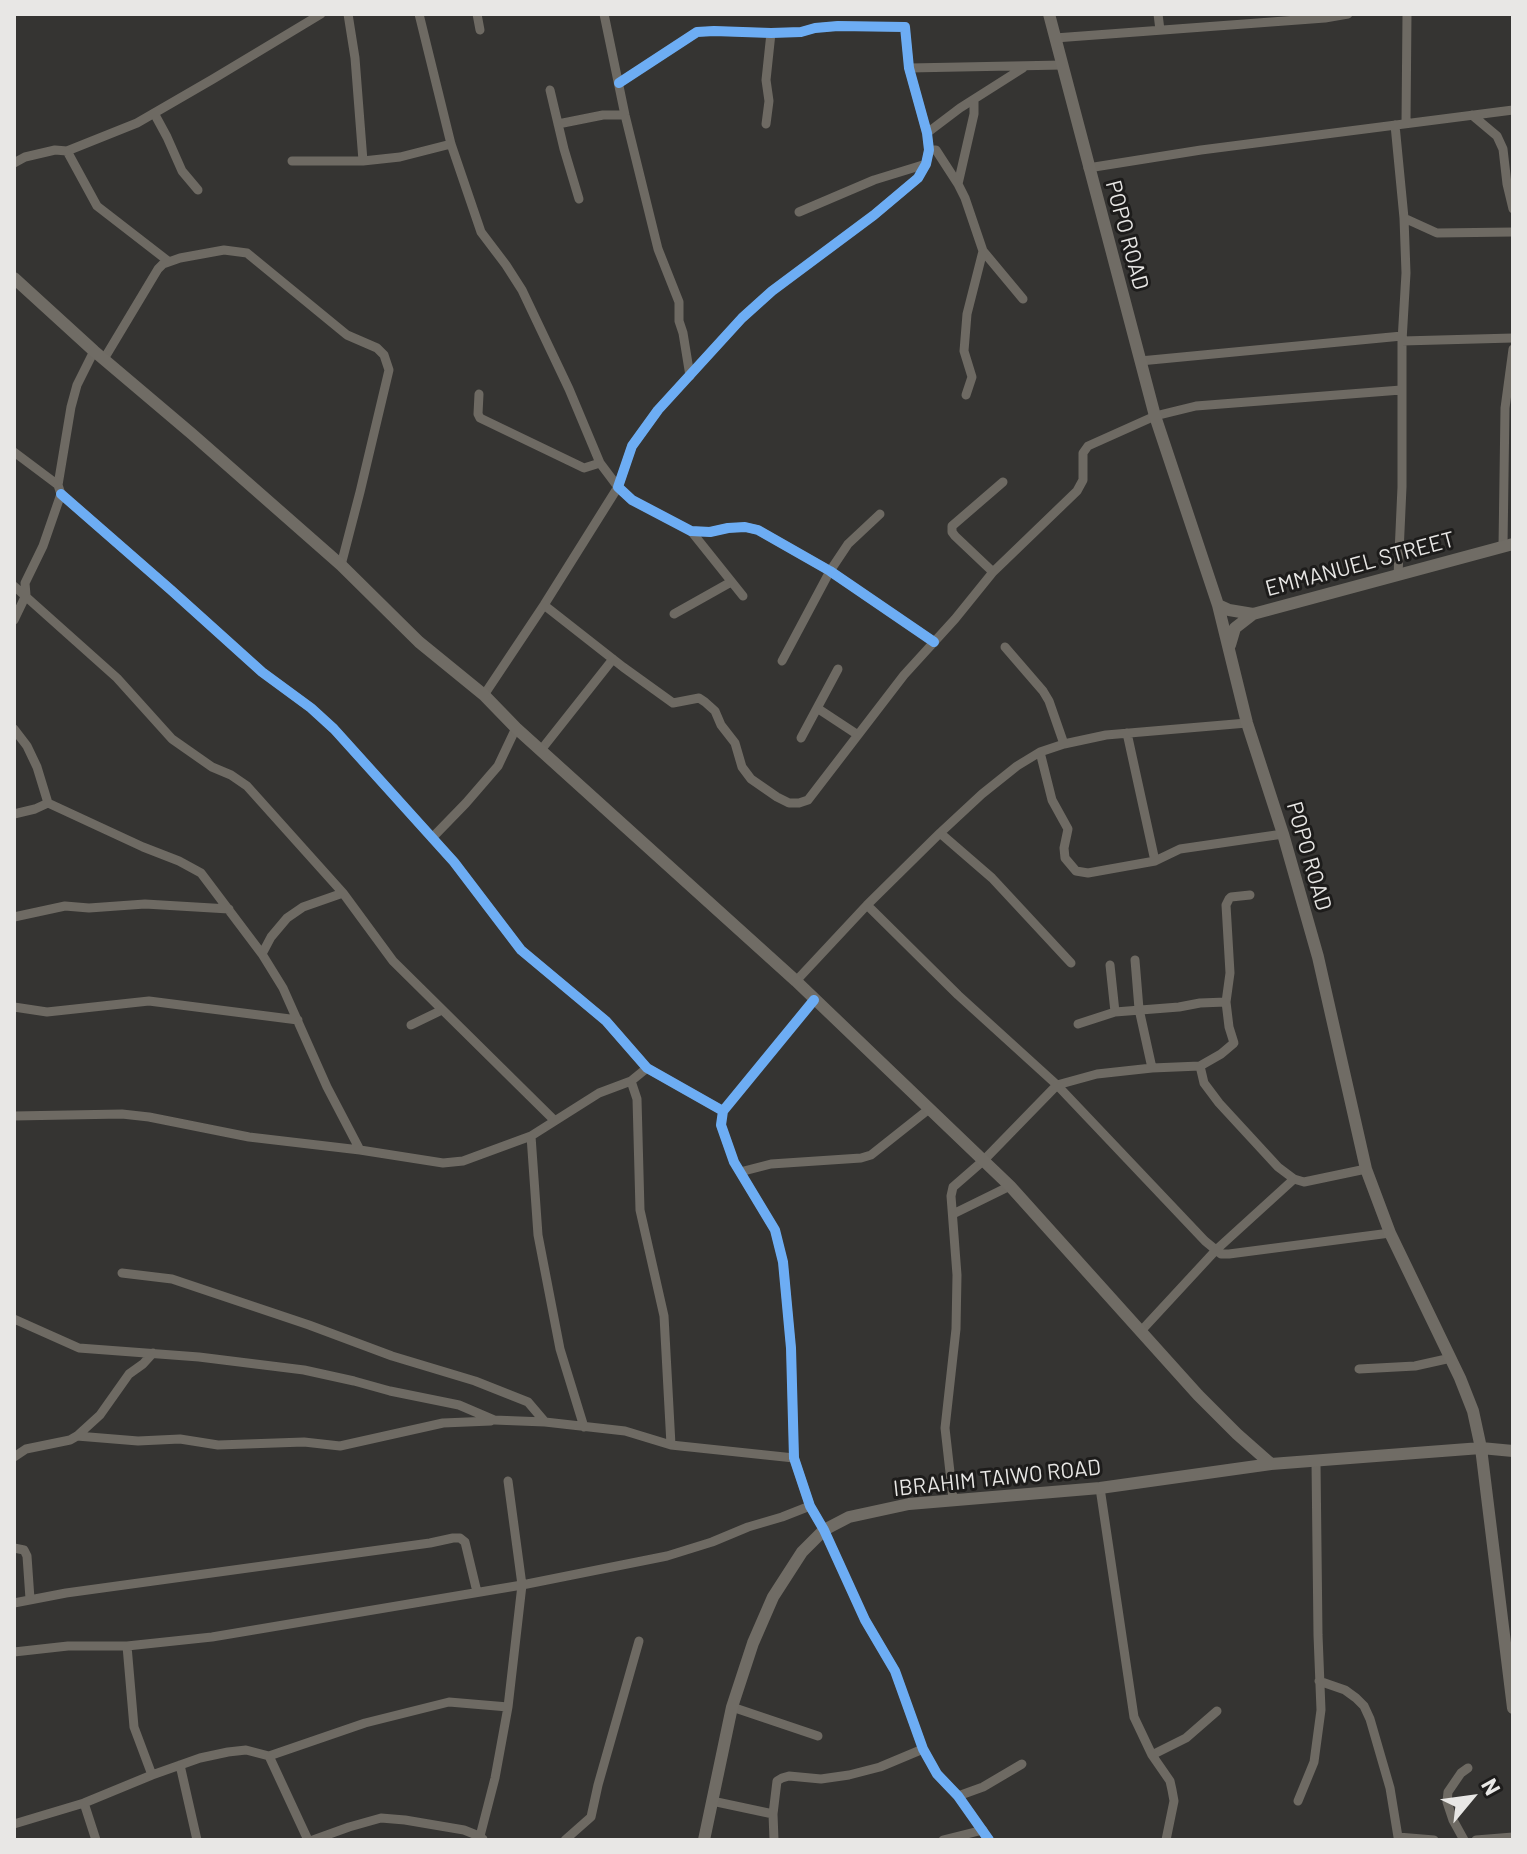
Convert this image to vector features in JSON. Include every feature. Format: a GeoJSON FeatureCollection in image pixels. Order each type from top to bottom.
{"type":"FeatureCollection","features":[{"type":"Feature","properties":{"kind":"main road","name":"POPO ROAD"},"geometry":{"type":"LineString","coordinates":[[1049,14],[1155,416],[1218,605],[1247,723],[1318,957],[1366,1169],[1390,1233],[1451,1358],[1473,1411],[1509,1646],[1513,1706]]}},
{"type":"Feature","properties":{"kind":"main road"},"geometry":{"type":"LineString","coordinates":[[14,278],[341,565],[419,642],[484,695],[516,728],[796,981],[1010,1186],[1227,1425],[1271,1464]]}},
{"type":"Feature","properties":{"kind":"main road","name":"EMMANUEL STREET"},"geometry":{"type":"LineString","coordinates":[[1218,605],[1253,614],[1508,545]]}},
{"type":"Feature","properties":{"kind":"main road"},"geometry":{"type":"LineString","coordinates":[[1229,646],[1235,628],[1253,614]]}},
{"type":"Feature","properties":{"kind":"main road","name":"IBRAHIM TAIWO ROAD"},"geometry":{"type":"LineString","coordinates":[[704,1840],[732,1707],[753,1643],[773,1597],[802,1552],[824,1530],[849,1517],[909,1504],[1100,1488],[1271,1464],[1481,1448],[1513,1451]]}},
{"type":"Feature","properties":{"kind":"street"},"geometry":{"type":"LineString","coordinates":[[14,163],[55,150],[67,151],[137,123],[321,14]]}},
{"type":"Feature","properties":{"kind":"street"},"geometry":{"type":"LineString","coordinates":[[348,14],[355,58],[363,161]]}},
{"type":"Feature","properties":{"kind":"street"},"geometry":{"type":"LineString","coordinates":[[419,14],[451,144],[481,232],[522,290],[600,463],[632,500],[691,531],[743,596]]}},
{"type":"Feature","properties":{"kind":"street"},"geometry":{"type":"LineString","coordinates":[[477,14],[480,30]]}},
{"type":"Feature","properties":{"kind":"street"},"geometry":{"type":"LineString","coordinates":[[604,14],[658,249],[679,302],[679,321],[690,376]]}},
{"type":"Feature","properties":{"kind":"street"},"geometry":{"type":"LineString","coordinates":[[1158,14],[1160,30]]}},
{"type":"Feature","properties":{"kind":"street"},"geometry":{"type":"LineString","coordinates":[[1055,38],[1250,19],[1348,14]]}},
{"type":"Feature","properties":{"kind":"street"},"geometry":{"type":"LineString","coordinates":[[1406,122],[1407,14]]}},
{"type":"Feature","properties":{"kind":"street"},"geometry":{"type":"LineString","coordinates":[[484,695],[618,487],[632,446],[658,410],[742,318],[772,291],[907,188],[918,178],[926,164],[929,150],[927,133],[909,68],[905,27],[838,26],[771,33],[697,32],[619,83]]}},
{"type":"Feature","properties":{"kind":"street"},"geometry":{"type":"LineString","coordinates":[[766,124],[769,101],[766,80],[771,33]]}},
{"type":"Feature","properties":{"kind":"street"},"geometry":{"type":"LineString","coordinates":[[909,68],[1063,65]]}},
{"type":"Feature","properties":{"kind":"street"},"geometry":{"type":"LineString","coordinates":[[927,133],[1025,66]]}},
{"type":"Feature","properties":{"kind":"street"},"geometry":{"type":"LineString","coordinates":[[550,90],[579,199]]}},
{"type":"Feature","properties":{"kind":"street"},"geometry":{"type":"LineString","coordinates":[[958,184],[974,114],[974,100]]}},
{"type":"Feature","properties":{"kind":"street"},"geometry":{"type":"LineString","coordinates":[[1088,168],[1406,122],[1513,110]]}},
{"type":"Feature","properties":{"kind":"street"},"geometry":{"type":"LineString","coordinates":[[154,113],[182,171],[198,190]]}},
{"type":"Feature","properties":{"kind":"street"},"geometry":{"type":"LineString","coordinates":[[558,124],[603,115],[625,115]]}},
{"type":"Feature","properties":{"kind":"street"},"geometry":{"type":"LineString","coordinates":[[1472,115],[1497,136],[1503,149],[1513,209]]}},
{"type":"Feature","properties":{"kind":"street"},"geometry":{"type":"LineString","coordinates":[[1395,125],[1406,273],[1398,575]]}},
{"type":"Feature","properties":{"kind":"street"},"geometry":{"type":"LineString","coordinates":[[292,161],[363,161],[400,157],[451,144]]}},
{"type":"Feature","properties":{"kind":"street"},"geometry":{"type":"LineString","coordinates":[[929,150],[936,150],[958,184],[983,251],[1023,299]]}},
{"type":"Feature","properties":{"kind":"street"},"geometry":{"type":"LineString","coordinates":[[67,151],[97,206],[168,261]]}},
{"type":"Feature","properties":{"kind":"street"},"geometry":{"type":"LineString","coordinates":[[799,212],[874,180],[926,164]]}},
{"type":"Feature","properties":{"kind":"street"},"geometry":{"type":"LineString","coordinates":[[1404,218],[1437,233],[1513,232]]}},
{"type":"Feature","properties":{"kind":"street"},"geometry":{"type":"LineString","coordinates":[[14,620],[26,595],[25,583],[43,546],[59,490],[77,385],[158,269],[168,261],[224,250],[247,253],[347,335],[377,348],[384,355],[389,370],[341,565]]}},
{"type":"Feature","properties":{"kind":"street"},"geometry":{"type":"LineString","coordinates":[[966,395],[972,377],[964,351],[967,314],[983,251]]}},
{"type":"Feature","properties":{"kind":"street"},"geometry":{"type":"LineString","coordinates":[[1140,361],[1402,339],[1513,338]]}},
{"type":"Feature","properties":{"kind":"street"},"geometry":{"type":"LineString","coordinates":[[1508,545],[1505,408],[1513,349]]}},
{"type":"Feature","properties":{"kind":"street"},"geometry":{"type":"LineString","coordinates":[[544,605],[673,703],[699,698],[705,702],[715,711],[735,743],[742,767],[751,779],[789,803],[799,803],[808,800],[904,675],[993,572],[1077,491],[1083,480],[1083,453],[1088,446],[1155,416],[1196,406],[1401,390]]}},
{"type":"Feature","properties":{"kind":"street"},"geometry":{"type":"LineString","coordinates":[[479,394],[480,418],[584,468],[600,463]]}},
{"type":"Feature","properties":{"kind":"street"},"geometry":{"type":"LineString","coordinates":[[14,452],[262,672],[334,729],[454,862],[521,950],[606,1021],[647,1068],[723,1111]]}},
{"type":"Feature","properties":{"kind":"street"},"geometry":{"type":"LineString","coordinates":[[993,572],[955,536],[952,526],[1003,482]]}},
{"type":"Feature","properties":{"kind":"street"},"geometry":{"type":"LineString","coordinates":[[782,661],[830,571],[848,544],[880,514]]}},
{"type":"Feature","properties":{"kind":"street"},"geometry":{"type":"LineString","coordinates":[[691,531],[710,532],[745,527],[758,530],[830,571],[934,642]]}},
{"type":"Feature","properties":{"kind":"street"},"geometry":{"type":"LineString","coordinates":[[674,614],[731,582]]}},
{"type":"Feature","properties":{"kind":"street"},"geometry":{"type":"LineString","coordinates":[[14,586],[117,678],[172,739],[212,767],[247,786],[343,893],[393,961],[554,1120]]}},
{"type":"Feature","properties":{"kind":"street"},"geometry":{"type":"LineString","coordinates":[[1005,647],[1043,691],[1064,744]]}},
{"type":"Feature","properties":{"kind":"street"},"geometry":{"type":"LineString","coordinates":[[541,750],[613,659]]}},
{"type":"Feature","properties":{"kind":"street"},"geometry":{"type":"LineString","coordinates":[[801,738],[838,669]]}},
{"type":"Feature","properties":{"kind":"street"},"geometry":{"type":"LineString","coordinates":[[817,708],[858,735]]}},
{"type":"Feature","properties":{"kind":"street"},"geometry":{"type":"LineString","coordinates":[[796,981],[940,833],[982,794],[1040,752],[1106,735],[1247,723]]}},
{"type":"Feature","properties":{"kind":"street"},"geometry":{"type":"LineString","coordinates":[[432,838],[498,766],[516,728]]}},
{"type":"Feature","properties":{"kind":"street"},"geometry":{"type":"LineString","coordinates":[[14,729],[37,767],[48,803],[201,873],[262,954],[283,988],[327,1087],[360,1150]]}},
{"type":"Feature","properties":{"kind":"street"},"geometry":{"type":"LineString","coordinates":[[1127,733],[1155,861]]}},
{"type":"Feature","properties":{"kind":"street"},"geometry":{"type":"LineString","coordinates":[[1040,752],[1052,800],[1068,829],[1065,858],[1076,871],[1088,873],[1155,861],[1180,849],[1283,834]]}},
{"type":"Feature","properties":{"kind":"street"},"geometry":{"type":"LineString","coordinates":[[14,814],[48,803]]}},
{"type":"Feature","properties":{"kind":"street"},"geometry":{"type":"LineString","coordinates":[[940,833],[992,878],[1071,963]]}},
{"type":"Feature","properties":{"kind":"street"},"geometry":{"type":"LineString","coordinates":[[262,954],[287,918],[303,907],[343,893]]}},
{"type":"Feature","properties":{"kind":"street"},"geometry":{"type":"LineString","coordinates":[[953,1499],[945,1428],[956,1329],[953,1187],[984,1160],[1057,1085],[1097,1074],[1200,1066],[1234,1043],[1226,1002],[1230,973],[1226,905],[1231,897],[1250,895]]}},
{"type":"Feature","properties":{"kind":"street"},"geometry":{"type":"LineString","coordinates":[[14,917],[65,906],[89,908],[145,904],[229,909]]}},
{"type":"Feature","properties":{"kind":"street"},"geometry":{"type":"LineString","coordinates":[[867,905],[958,995],[1057,1085],[1205,1241],[1221,1254],[1390,1233]]}},
{"type":"Feature","properties":{"kind":"street"},"geometry":{"type":"LineString","coordinates":[[1135,960],[1139,1009],[1152,1068]]}},
{"type":"Feature","properties":{"kind":"street"},"geometry":{"type":"LineString","coordinates":[[1110,965],[1115,1012]]}},
{"type":"Feature","properties":{"kind":"street"},"geometry":{"type":"LineString","coordinates":[[814,1000],[723,1111],[721,1125],[726,1144],[740,1172],[775,1230],[783,1262],[791,1348],[794,1458],[810,1506],[865,1620],[895,1671],[923,1749],[937,1774],[958,1796],[989,1840]]}},
{"type":"Feature","properties":{"kind":"street"},"geometry":{"type":"LineString","coordinates":[[14,1007],[47,1012],[149,1001],[298,1020]]}},
{"type":"Feature","properties":{"kind":"street"},"geometry":{"type":"LineString","coordinates":[[1078,1024],[1115,1012],[1226,1002]]}},
{"type":"Feature","properties":{"kind":"street"},"geometry":{"type":"LineString","coordinates":[[411,1025],[442,1010]]}},
{"type":"Feature","properties":{"kind":"street"},"geometry":{"type":"LineString","coordinates":[[1200,1066],[1204,1083],[1219,1103],[1278,1167],[1294,1179],[1304,1182],[1366,1169]]}},
{"type":"Feature","properties":{"kind":"street"},"geometry":{"type":"LineString","coordinates":[[14,1116],[122,1114],[249,1137],[443,1163],[463,1161],[531,1136],[599,1093],[631,1081],[647,1068]]}},
{"type":"Feature","properties":{"kind":"street"},"geometry":{"type":"LineString","coordinates":[[631,1081],[637,1099],[640,1210],[664,1316],[671,1445]]}},
{"type":"Feature","properties":{"kind":"street"},"geometry":{"type":"LineString","coordinates":[[740,1172],[771,1164],[871,1155],[929,1109]]}},
{"type":"Feature","properties":{"kind":"street"},"geometry":{"type":"LineString","coordinates":[[531,1136],[538,1235],[560,1349],[584,1427]]}},
{"type":"Feature","properties":{"kind":"street"},"geometry":{"type":"LineString","coordinates":[[1141,1331],[1216,1250],[1294,1179]]}},
{"type":"Feature","properties":{"kind":"street"},"geometry":{"type":"LineString","coordinates":[[953,1214],[1010,1186]]}},
{"type":"Feature","properties":{"kind":"street"},"geometry":{"type":"LineString","coordinates":[[122,1273],[172,1279],[392,1356],[475,1381],[528,1402],[545,1422]]}},
{"type":"Feature","properties":{"kind":"street"},"geometry":{"type":"LineString","coordinates":[[14,1319],[79,1348],[199,1357],[304,1370],[459,1405],[494,1420]]}},
{"type":"Feature","properties":{"kind":"street"},"geometry":{"type":"LineString","coordinates":[[14,1457],[26,1449],[77,1436],[100,1415],[129,1374],[153,1353]]}},
{"type":"Feature","properties":{"kind":"street"},"geometry":{"type":"LineString","coordinates":[[1359,1369],[1415,1366],[1451,1358]]}},
{"type":"Feature","properties":{"kind":"street"},"geometry":{"type":"LineString","coordinates":[[77,1436],[138,1441],[180,1439],[218,1445],[304,1442],[340,1446],[443,1423],[494,1420],[625,1431],[671,1445],[794,1458]]}},
{"type":"Feature","properties":{"kind":"street"},"geometry":{"type":"LineString","coordinates":[[1298,1801],[1314,1762],[1321,1710],[1316,1462]]}},
{"type":"Feature","properties":{"kind":"street"},"geometry":{"type":"LineString","coordinates":[[269,1756],[310,1840],[381,1818],[464,1830],[481,1839],[508,1707],[522,1585],[508,1481]]}},
{"type":"Feature","properties":{"kind":"street"},"geometry":{"type":"LineString","coordinates":[[1100,1488],[1134,1717],[1152,1755],[1170,1781],[1174,1801],[1166,1840]]}},
{"type":"Feature","properties":{"kind":"street"},"geometry":{"type":"LineString","coordinates":[[14,1652],[68,1646],[127,1646],[212,1637],[522,1585],[667,1556],[810,1506]]}},
{"type":"Feature","properties":{"kind":"street"},"geometry":{"type":"LineString","coordinates":[[14,1603],[453,1538],[465,1542],[477,1592]]}},
{"type":"Feature","properties":{"kind":"street"},"geometry":{"type":"LineString","coordinates":[[14,1548],[24,1550],[27,1556],[30,1599]]}},
{"type":"Feature","properties":{"kind":"street"},"geometry":{"type":"LineString","coordinates":[[565,1840],[591,1817],[639,1641]]}},
{"type":"Feature","properties":{"kind":"street"},"geometry":{"type":"LineString","coordinates":[[127,1646],[134,1727],[152,1775]]}},
{"type":"Feature","properties":{"kind":"street"},"geometry":{"type":"LineString","coordinates":[[1319,1681],[1345,1690],[1364,1706],[1390,1788],[1398,1838],[1434,1840]]}},
{"type":"Feature","properties":{"kind":"street"},"geometry":{"type":"LineString","coordinates":[[14,1824],[84,1803],[200,1758],[246,1750],[269,1756],[365,1723],[449,1702],[508,1707]]}},
{"type":"Feature","properties":{"kind":"street"},"geometry":{"type":"LineString","coordinates":[[732,1707],[818,1736]]}},
{"type":"Feature","properties":{"kind":"street"},"geometry":{"type":"LineString","coordinates":[[1152,1755],[1186,1738],[1217,1711]]}},
{"type":"Feature","properties":{"kind":"street"},"geometry":{"type":"LineString","coordinates":[[774,1840],[777,1781],[789,1776],[821,1779],[849,1775],[880,1767],[923,1749]]}},
{"type":"Feature","properties":{"kind":"street"},"geometry":{"type":"LineString","coordinates":[[958,1796],[983,1787],[1022,1764]]}},
{"type":"Feature","properties":{"kind":"street"},"geometry":{"type":"LineString","coordinates":[[180,1765],[197,1840]]}},
{"type":"Feature","properties":{"kind":"street"},"geometry":{"type":"LineString","coordinates":[[1464,1840],[1447,1802],[1448,1792],[1468,1768]]}},
{"type":"Feature","properties":{"kind":"street"},"geometry":{"type":"LineString","coordinates":[[712,1801],[773,1814]]}},
{"type":"Feature","properties":{"kind":"street"},"geometry":{"type":"LineString","coordinates":[[84,1803],[96,1840]]}},
{"type":"Feature","properties":{"kind":"street"},"geometry":{"type":"LineString","coordinates":[[943,1840],[983,1830]]}},
{"type":"Feature","properties":{"kind":"street"},"geometry":{"type":"LineString","coordinates":[[1476,1840],[1513,1837]]}},
{"type":"Feature","properties":{"kind":"cycle path"},"geometry":{"type":"LineString","coordinates":[[619,83],[697,32],[771,33],[838,26],[905,27],[909,68],[929,150],[918,178],[772,291],[742,318],[658,410],[632,446],[618,487],[632,500],[691,531],[710,532],[745,527],[758,530],[830,571],[934,642]]}},
{"type":"Feature","properties":{"kind":"cycle path"},"geometry":{"type":"LineString","coordinates":[[61,494],[262,672],[334,729],[454,862],[521,950],[606,1021],[647,1068],[723,1111]]}},
{"type":"Feature","properties":{"kind":"cycle path"},"geometry":{"type":"LineString","coordinates":[[814,1000],[723,1111],[721,1125],[734,1162],[775,1230],[783,1262],[791,1348],[794,1458],[810,1506],[865,1620],[895,1671],[923,1749],[937,1774],[958,1796],[989,1840]]}}]}
